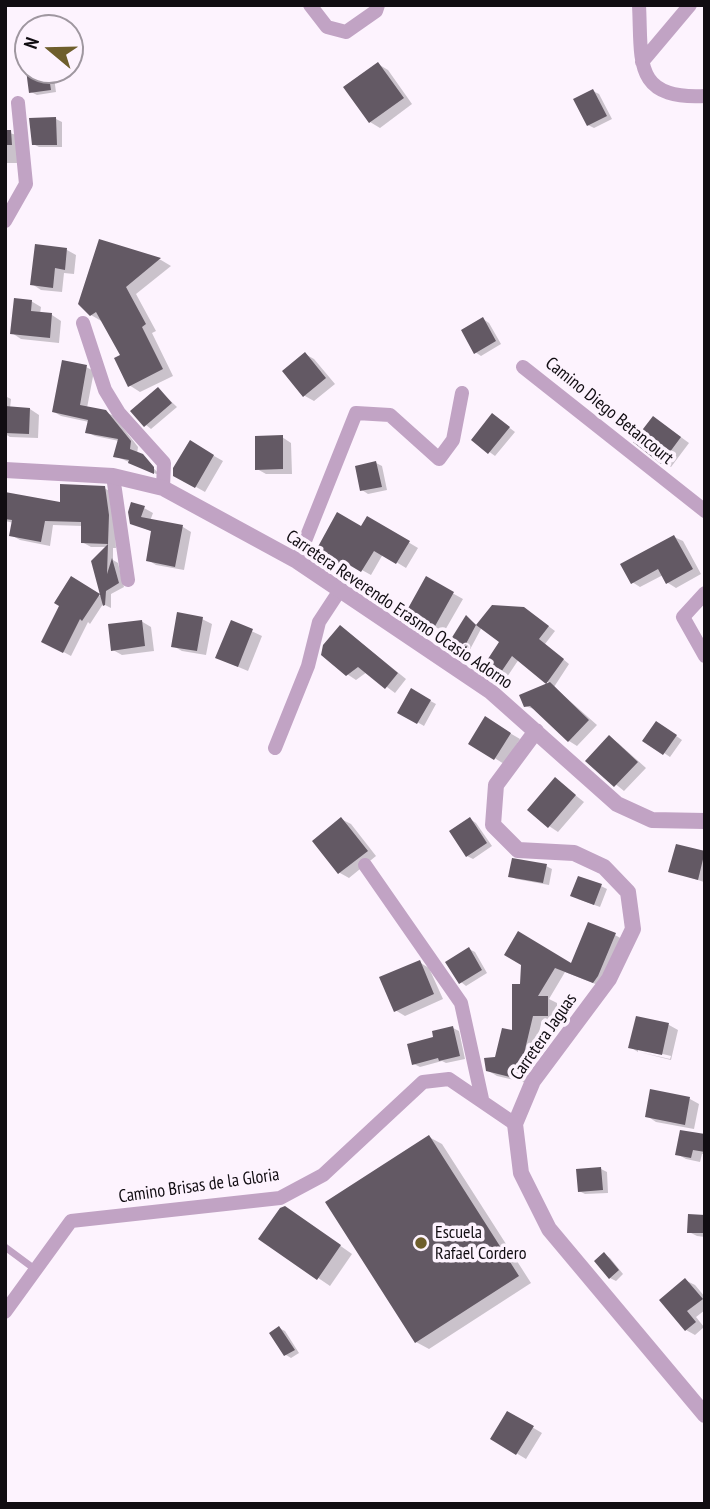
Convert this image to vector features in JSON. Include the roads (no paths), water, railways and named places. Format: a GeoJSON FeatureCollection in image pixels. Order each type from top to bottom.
{"type":"FeatureCollection","features":[{"type":"Feature","properties":{"kind":"street"},"geometry":{"type":"LineString","coordinates":[[310,5],[327,27],[346,32],[376,11],[378,5]]}},
{"type":"Feature","properties":{"kind":"street"},"geometry":{"type":"LineString","coordinates":[[639,5],[642,62],[647,77],[656,88],[670,94],[705,96]]}},
{"type":"Feature","properties":{"kind":"street"},"geometry":{"type":"LineString","coordinates":[[642,62],[690,5]]}},
{"type":"Feature","properties":{"kind":"street"},"geometry":{"type":"LineString","coordinates":[[5,221],[26,184],[18,103]]}},
{"type":"Feature","properties":{"kind":"street"},"geometry":{"type":"LineString","coordinates":[[83,323],[105,390],[119,412],[164,463],[163,488]]}},
{"type":"Feature","properties":{"kind":"street","name":"Camino Diego Betancourt"},"geometry":{"type":"LineString","coordinates":[[523,367],[705,511]]}},
{"type":"Feature","properties":{"kind":"street"},"geometry":{"type":"LineString","coordinates":[[297,561],[356,413],[390,415],[439,460],[453,440],[462,393]]}},
{"type":"Feature","properties":{"kind":"street","name":"Carretera Reverendo Erasmo Ocasio Adorno"},"geometry":{"type":"LineString","coordinates":[[5,470],[113,476],[163,488],[297,561],[490,691],[617,804],[652,820],[705,821]]}},
{"type":"Feature","properties":{"kind":"street"},"geometry":{"type":"LineString","coordinates":[[113,476],[128,580]]}},
{"type":"Feature","properties":{"kind":"street"},"geometry":{"type":"LineString","coordinates":[[275,748],[308,666],[319,622],[340,590]]}},
{"type":"Feature","properties":{"kind":"street"},"geometry":{"type":"LineString","coordinates":[[705,593],[683,617],[705,656]]}},
{"type":"Feature","properties":{"kind":"street","name":"Carretera Jaguas"},"geometry":{"type":"LineString","coordinates":[[536,732],[496,785],[493,825],[518,850],[574,853],[604,867],[628,892],[633,929],[609,979],[533,1080],[515,1124],[521,1173],[549,1229],[705,1415]]}},
{"type":"Feature","properties":{"kind":"street"},"geometry":{"type":"LineString","coordinates":[[365,865],[461,1003],[482,1099]]}},
{"type":"Feature","properties":{"kind":"street","name":"Camino Brisas de la Gloria"},"geometry":{"type":"LineString","coordinates":[[5,1312],[71,1221],[281,1198],[323,1175],[424,1082],[449,1079],[515,1124]]}},
{"type":"Feature","properties":{"kind":"lane"},"geometry":{"type":"LineString","coordinates":[[5,1247],[36,1270]]}},
{"type":"Feature","properties":{"kind":"place","name":"Escuela Rafael Cordero"},"geometry":{"type":"Point","coordinates":[421,1243]}}]}
